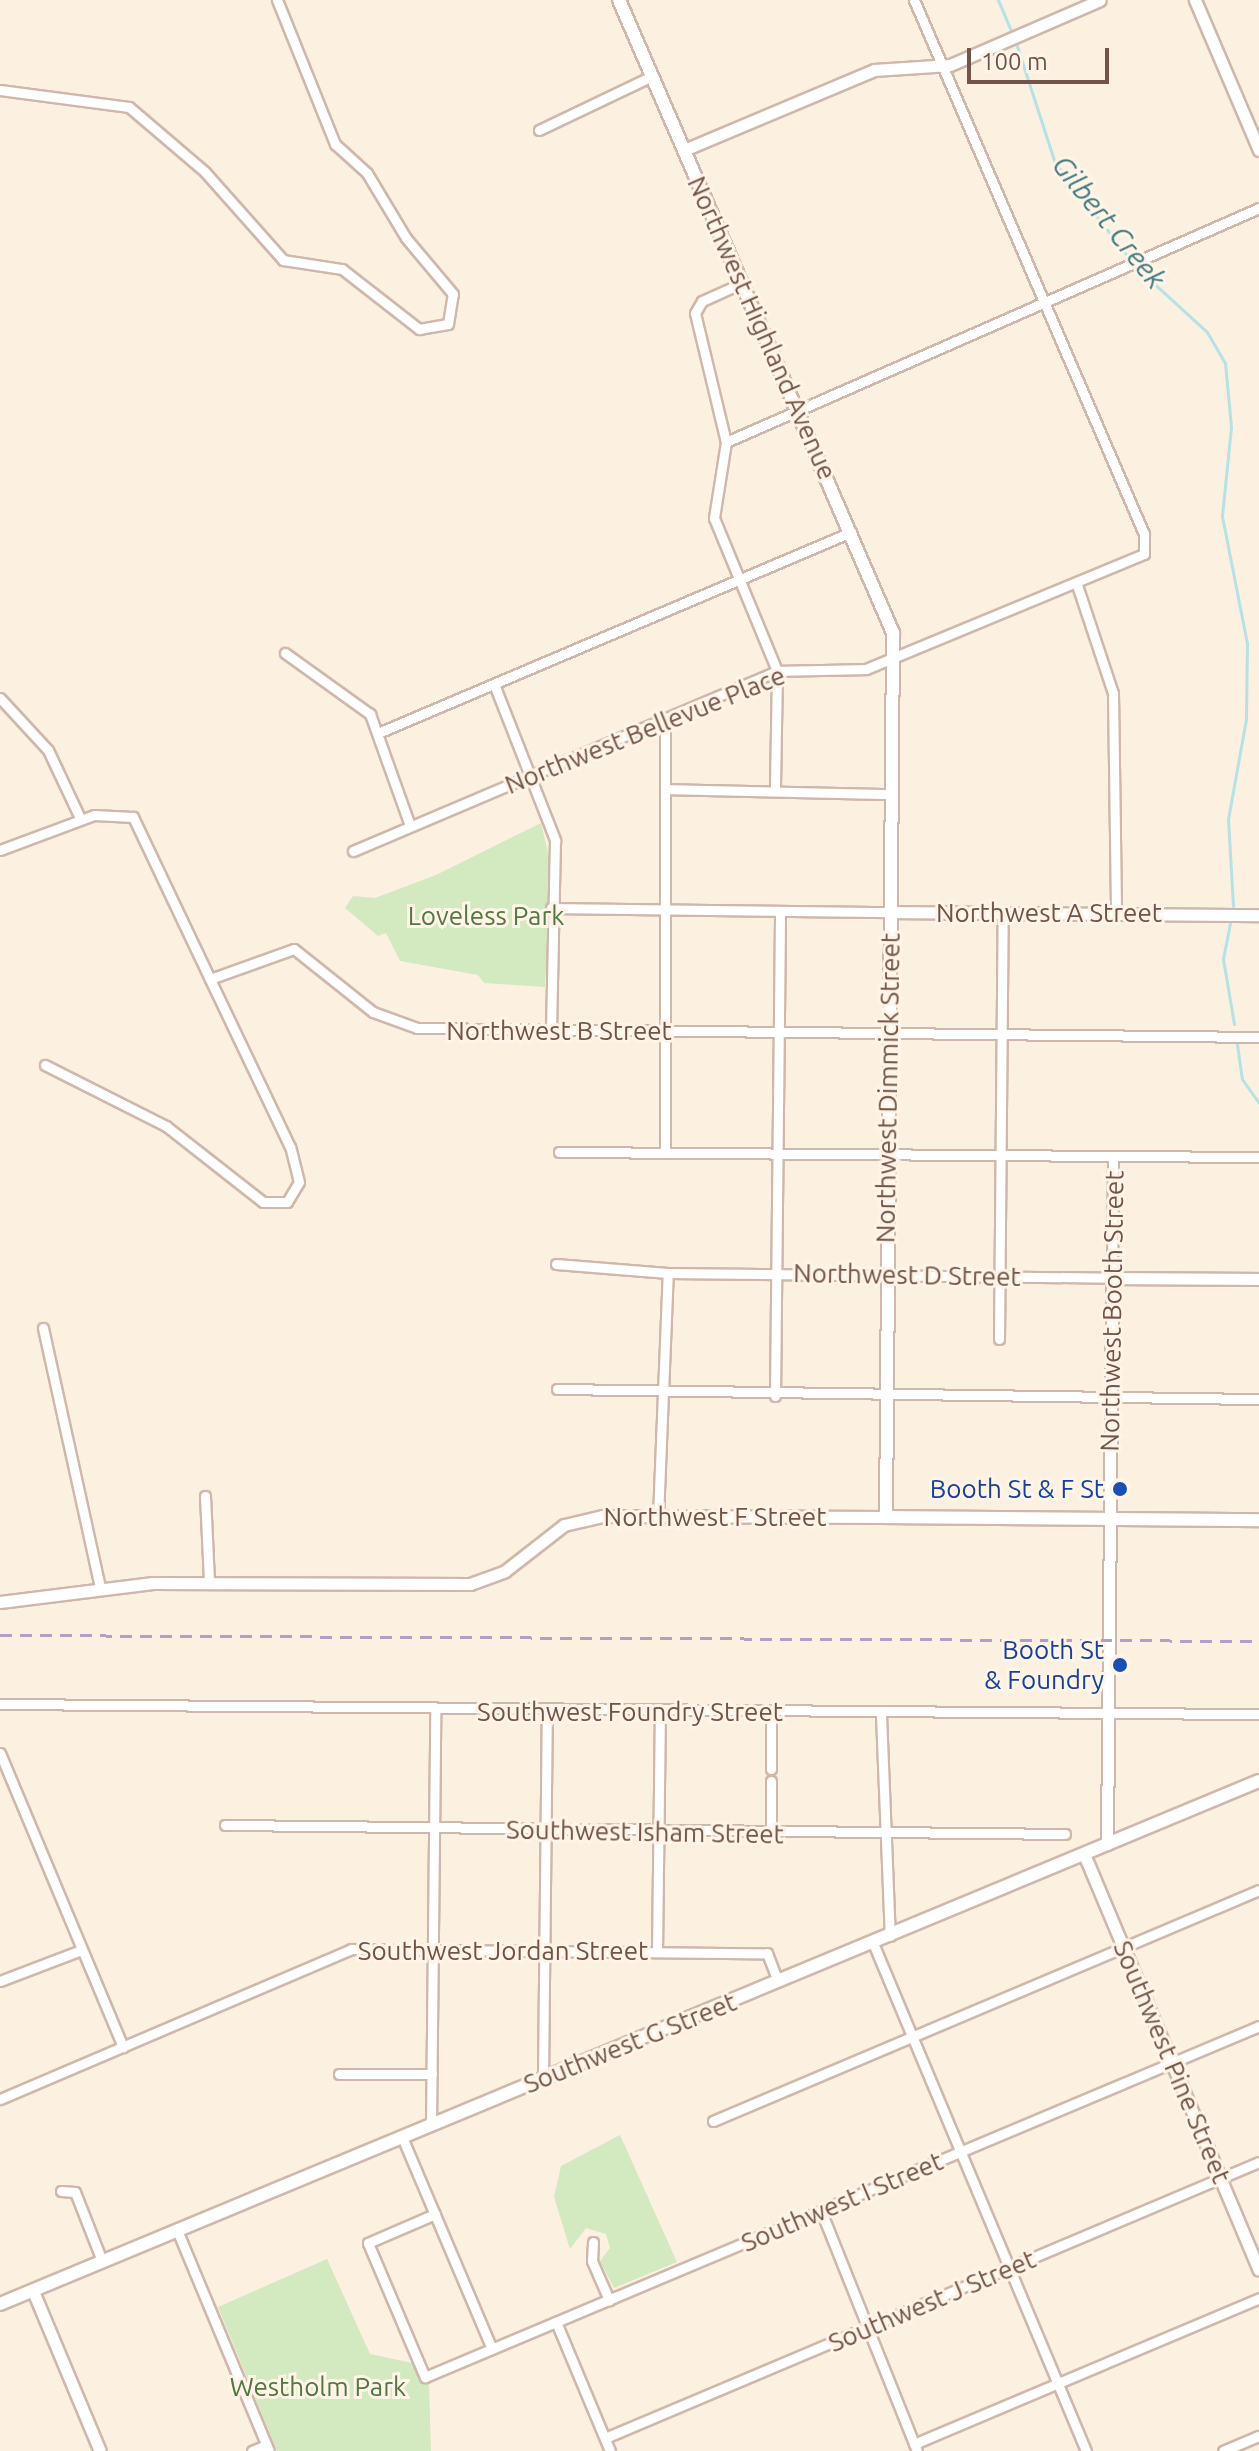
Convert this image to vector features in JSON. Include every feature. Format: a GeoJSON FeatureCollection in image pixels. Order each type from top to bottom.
{"type":"FeatureCollection","features":[{"type":"Feature","properties":{"kind":"main road","name":"Northwest Highland Avenue"},"geometry":{"type":"LineString","coordinates":[[619,0],[891,624],[891,659]]}},
{"type":"Feature","properties":{"kind":"main road","name":"Northwest Dimmick Street"},"geometry":{"type":"LineString","coordinates":[[886,1517],[891,659]]}},
{"type":"Feature","properties":{"kind":"main road","name":"Northwest F Street"},"geometry":{"type":"LineString","coordinates":[[886,1517],[1259,1520]]}},
{"type":"Feature","properties":{"kind":"main road","name":"Southwest G Street"},"geometry":{"type":"LineString","coordinates":[[0,2304],[1259,1781]]}},
{"type":"Feature","properties":{"kind":"street"},"geometry":{"type":"LineString","coordinates":[[0,90],[129,107],[205,172],[283,260],[342,269],[411,324],[437,330],[453,315],[453,294],[406,238],[367,173],[335,144],[277,0]]}},
{"type":"Feature","properties":{"kind":"street"},"geometry":{"type":"LineString","coordinates":[[914,0],[1045,303]]}},
{"type":"Feature","properties":{"kind":"street"},"geometry":{"type":"LineString","coordinates":[[684,150],[874,70],[917,62],[942,67],[1100,0]]}},
{"type":"Feature","properties":{"kind":"street"},"geometry":{"type":"LineString","coordinates":[[1195,0],[1259,150]]}},
{"type":"Feature","properties":{"kind":"street"},"geometry":{"type":"LineString","coordinates":[[539,130],[652,76]]}},
{"type":"Feature","properties":{"kind":"street"},"geometry":{"type":"LineString","coordinates":[[726,442],[1259,208]]}},
{"type":"Feature","properties":{"kind":"street"},"geometry":{"type":"LineString","coordinates":[[742,283],[695,309],[726,442],[713,512],[777,671],[775,791]]}},
{"type":"Feature","properties":{"kind":"street","name":"Northwest Bellevue Place"},"geometry":{"type":"LineString","coordinates":[[353,851],[777,671],[866,669],[1140,560],[1144,534],[1045,303]]}},
{"type":"Feature","properties":{"kind":"street"},"geometry":{"type":"LineString","coordinates":[[378,733],[851,532]]}},
{"type":"Feature","properties":{"kind":"street"},"geometry":{"type":"LineString","coordinates":[[1077,585],[1113,693],[1116,914]]}},
{"type":"Feature","properties":{"kind":"street"},"geometry":{"type":"LineString","coordinates":[[285,653],[363,705],[378,733],[410,826]]}},
{"type":"Feature","properties":{"kind":"street"},"geometry":{"type":"LineString","coordinates":[[494,684],[555,840],[551,908],[551,1031]]}},
{"type":"Feature","properties":{"kind":"street"},"geometry":{"type":"LineString","coordinates":[[0,698],[48,750],[80,818]]}},
{"type":"Feature","properties":{"kind":"street"},"geometry":{"type":"LineString","coordinates":[[665,719],[665,1152]]}},
{"type":"Feature","properties":{"kind":"street"},"geometry":{"type":"LineString","coordinates":[[665,789],[889,794]]}},
{"type":"Feature","properties":{"kind":"street"},"geometry":{"type":"LineString","coordinates":[[0,850],[80,818],[116,813],[140,825],[290,1147],[299,1182],[287,1202],[263,1202],[166,1126],[45,1065]]}},
{"type":"Feature","properties":{"kind":"street","name":"Northwest A Street"},"geometry":{"type":"LineString","coordinates":[[551,908],[780,913],[1259,915]]}},
{"type":"Feature","properties":{"kind":"street"},"geometry":{"type":"LineString","coordinates":[[775,1396],[780,913]]}},
{"type":"Feature","properties":{"kind":"street"},"geometry":{"type":"LineString","coordinates":[[999,1339],[1003,913]]}},
{"type":"Feature","properties":{"kind":"street","name":"Northwest B Street"},"geometry":{"type":"LineString","coordinates":[[210,979],[294,949],[397,1024],[551,1031],[1259,1037]]}},
{"type":"Feature","properties":{"kind":"street"},"geometry":{"type":"LineString","coordinates":[[559,1152],[1259,1157]]}},
{"type":"Feature","properties":{"kind":"street","name":"Northwest Booth Street"},"geometry":{"type":"LineString","coordinates":[[1107,1844],[1113,1156]]}},
{"type":"Feature","properties":{"kind":"street","name":"Northwest D Street"},"geometry":{"type":"LineString","coordinates":[[556,1264],[668,1273],[1259,1279]]}},
{"type":"Feature","properties":{"kind":"street"},"geometry":{"type":"LineString","coordinates":[[658,1517],[668,1273]]}},
{"type":"Feature","properties":{"kind":"street"},"geometry":{"type":"LineString","coordinates":[[43,1328],[100,1587]]}},
{"type":"Feature","properties":{"kind":"street"},"geometry":{"type":"LineString","coordinates":[[557,1389],[663,1390],[775,1396],[1259,1399]]}},
{"type":"Feature","properties":{"kind":"street"},"geometry":{"type":"LineString","coordinates":[[205,1496],[209,1581]]}},
{"type":"Feature","properties":{"kind":"street","name":"Northwest F Street"},"geometry":{"type":"LineString","coordinates":[[0,1602],[100,1587],[209,1581],[470,1584],[505,1571],[575,1521],[658,1517],[886,1517]]}},
{"type":"Feature","properties":{"kind":"street","name":"Southwest Foundry Street"},"geometry":{"type":"LineString","coordinates":[[0,1704],[881,1715],[1108,1711],[1259,1714]]}},
{"type":"Feature","properties":{"kind":"street"},"geometry":{"type":"LineString","coordinates":[[431,2125],[435,1710]]}},
{"type":"Feature","properties":{"kind":"street"},"geometry":{"type":"LineString","coordinates":[[657,1952],[660,1711]]}},
{"type":"Feature","properties":{"kind":"street"},"geometry":{"type":"LineString","coordinates":[[543,2079],[547,1712]]}},
{"type":"Feature","properties":{"kind":"street"},"geometry":{"type":"LineString","coordinates":[[771,1713],[771,1769]]}},
{"type":"Feature","properties":{"kind":"street"},"geometry":{"type":"LineString","coordinates":[[881,1715],[882,1834],[890,1936]]}},
{"type":"Feature","properties":{"kind":"street"},"geometry":{"type":"LineString","coordinates":[[0,1753],[123,2047]]}},
{"type":"Feature","properties":{"kind":"street"},"geometry":{"type":"LineString","coordinates":[[771,1781],[771,1833]]}},
{"type":"Feature","properties":{"kind":"street","name":"Southwest Isham Street"},"geometry":{"type":"LineString","coordinates":[[225,1825],[547,1831],[1065,1834]]}},
{"type":"Feature","properties":{"kind":"street","name":"Southwest Pine Street"},"geometry":{"type":"LineString","coordinates":[[1084,1854],[1259,2270]]}},
{"type":"Feature","properties":{"kind":"street"},"geometry":{"type":"LineString","coordinates":[[713,2121],[1259,1890]]}},
{"type":"Feature","properties":{"kind":"street"},"geometry":{"type":"LineString","coordinates":[[873,1943],[1086,2451]]}},
{"type":"Feature","properties":{"kind":"street","name":"Southwest Jordan Street"},"geometry":{"type":"LineString","coordinates":[[0,2099],[266,1987],[309,1961],[351,1949],[767,1953],[778,1981]]}},
{"type":"Feature","properties":{"kind":"street"},"geometry":{"type":"LineString","coordinates":[[0,1981],[81,1950]]}},
{"type":"Feature","properties":{"kind":"street","name":"Southwest I Street"},"geometry":{"type":"LineString","coordinates":[[435,2214],[368,2243],[425,2377],[1259,2026]]}},
{"type":"Feature","properties":{"kind":"street"},"geometry":{"type":"LineString","coordinates":[[339,2074],[432,2074]]}},
{"type":"Feature","properties":{"kind":"street"},"geometry":{"type":"LineString","coordinates":[[402,2137],[492,2349]]}},
{"type":"Feature","properties":{"kind":"street","name":"Southwest J Street"},"geometry":{"type":"LineString","coordinates":[[605,2438],[1259,2162]]}},
{"type":"Feature","properties":{"kind":"street"},"geometry":{"type":"LineString","coordinates":[[61,2191],[75,2192],[102,2261]]}},
{"type":"Feature","properties":{"kind":"street"},"geometry":{"type":"LineString","coordinates":[[821,2211],[915,2448],[1259,2298]]}},
{"type":"Feature","properties":{"kind":"street"},"geometry":{"type":"LineString","coordinates":[[177,2230],[268,2448],[252,2451]]}},
{"type":"Feature","properties":{"kind":"street"},"geometry":{"type":"LineString","coordinates":[[593,2242],[592,2261],[609,2300]]}},
{"type":"Feature","properties":{"kind":"street"},"geometry":{"type":"LineString","coordinates":[[33,2291],[100,2451]]}},
{"type":"Feature","properties":{"kind":"street"},"geometry":{"type":"LineString","coordinates":[[556,2322],[610,2451]]}},
{"type":"Feature","properties":{"kind":"street"},"geometry":{"type":"LineString","coordinates":[[1223,2451],[1259,2436]]}},
{"type":"Feature","properties":{"kind":"green space","name":"Loveless Park"},"geometry":{"type":"Polygon","coordinates":[[[541,823],[552,869],[545,987],[484,983],[478,975],[400,961],[386,933],[378,936],[345,908],[353,896],[375,898],[436,875],[541,823]]]}},
{"type":"Feature","properties":{"kind":"green space"},"geometry":{"type":"Polygon","coordinates":[[[620,2135],[677,2262],[614,2288],[600,2261],[610,2248],[606,2234],[586,2228],[570,2249],[554,2197],[561,2166],[620,2135]]]}},
{"type":"Feature","properties":{"kind":"green space","name":"Westholm Park"},"geometry":{"type":"Polygon","coordinates":[[[327,2259],[370,2354],[417,2364],[429,2385],[431,2451],[277,2451],[218,2307],[327,2259]]]}},
{"type":"Feature","properties":{"kind":"waterway","name":"Gilbert Creek"},"geometry":{"type":"LineString","coordinates":[[998,0],[1012,33]]}},
{"type":"Feature","properties":{"kind":"waterway","name":"Gilbert Creek"},"geometry":{"type":"LineString","coordinates":[[1015,40],[1055,163],[1137,268],[1207,332],[1225,363],[1231,427],[1222,516],[1247,643],[1246,719],[1228,819],[1233,906]]}},
{"type":"Feature","properties":{"kind":"waterway","name":"Gilbert Creek"},"geometry":{"type":"LineString","coordinates":[[1230,923],[1223,959],[1234,1024]]}},
{"type":"Feature","properties":{"kind":"waterway","name":"Gilbert Creek"},"geometry":{"type":"LineString","coordinates":[[1237,1044],[1242,1079],[1259,1103]]}},
{"type":"Feature","properties":{"kind":"railway"},"geometry":{"type":"LineString","coordinates":[[0,1635],[1259,1641]]}},
{"type":"Feature","properties":{"kind":"place","name":"Booth St & F St"},"geometry":{"type":"Point","coordinates":[1120,1489]}},
{"type":"Feature","properties":{"kind":"place","name":"Booth St & Foundry"},"geometry":{"type":"Point","coordinates":[1120,1665]}}]}
